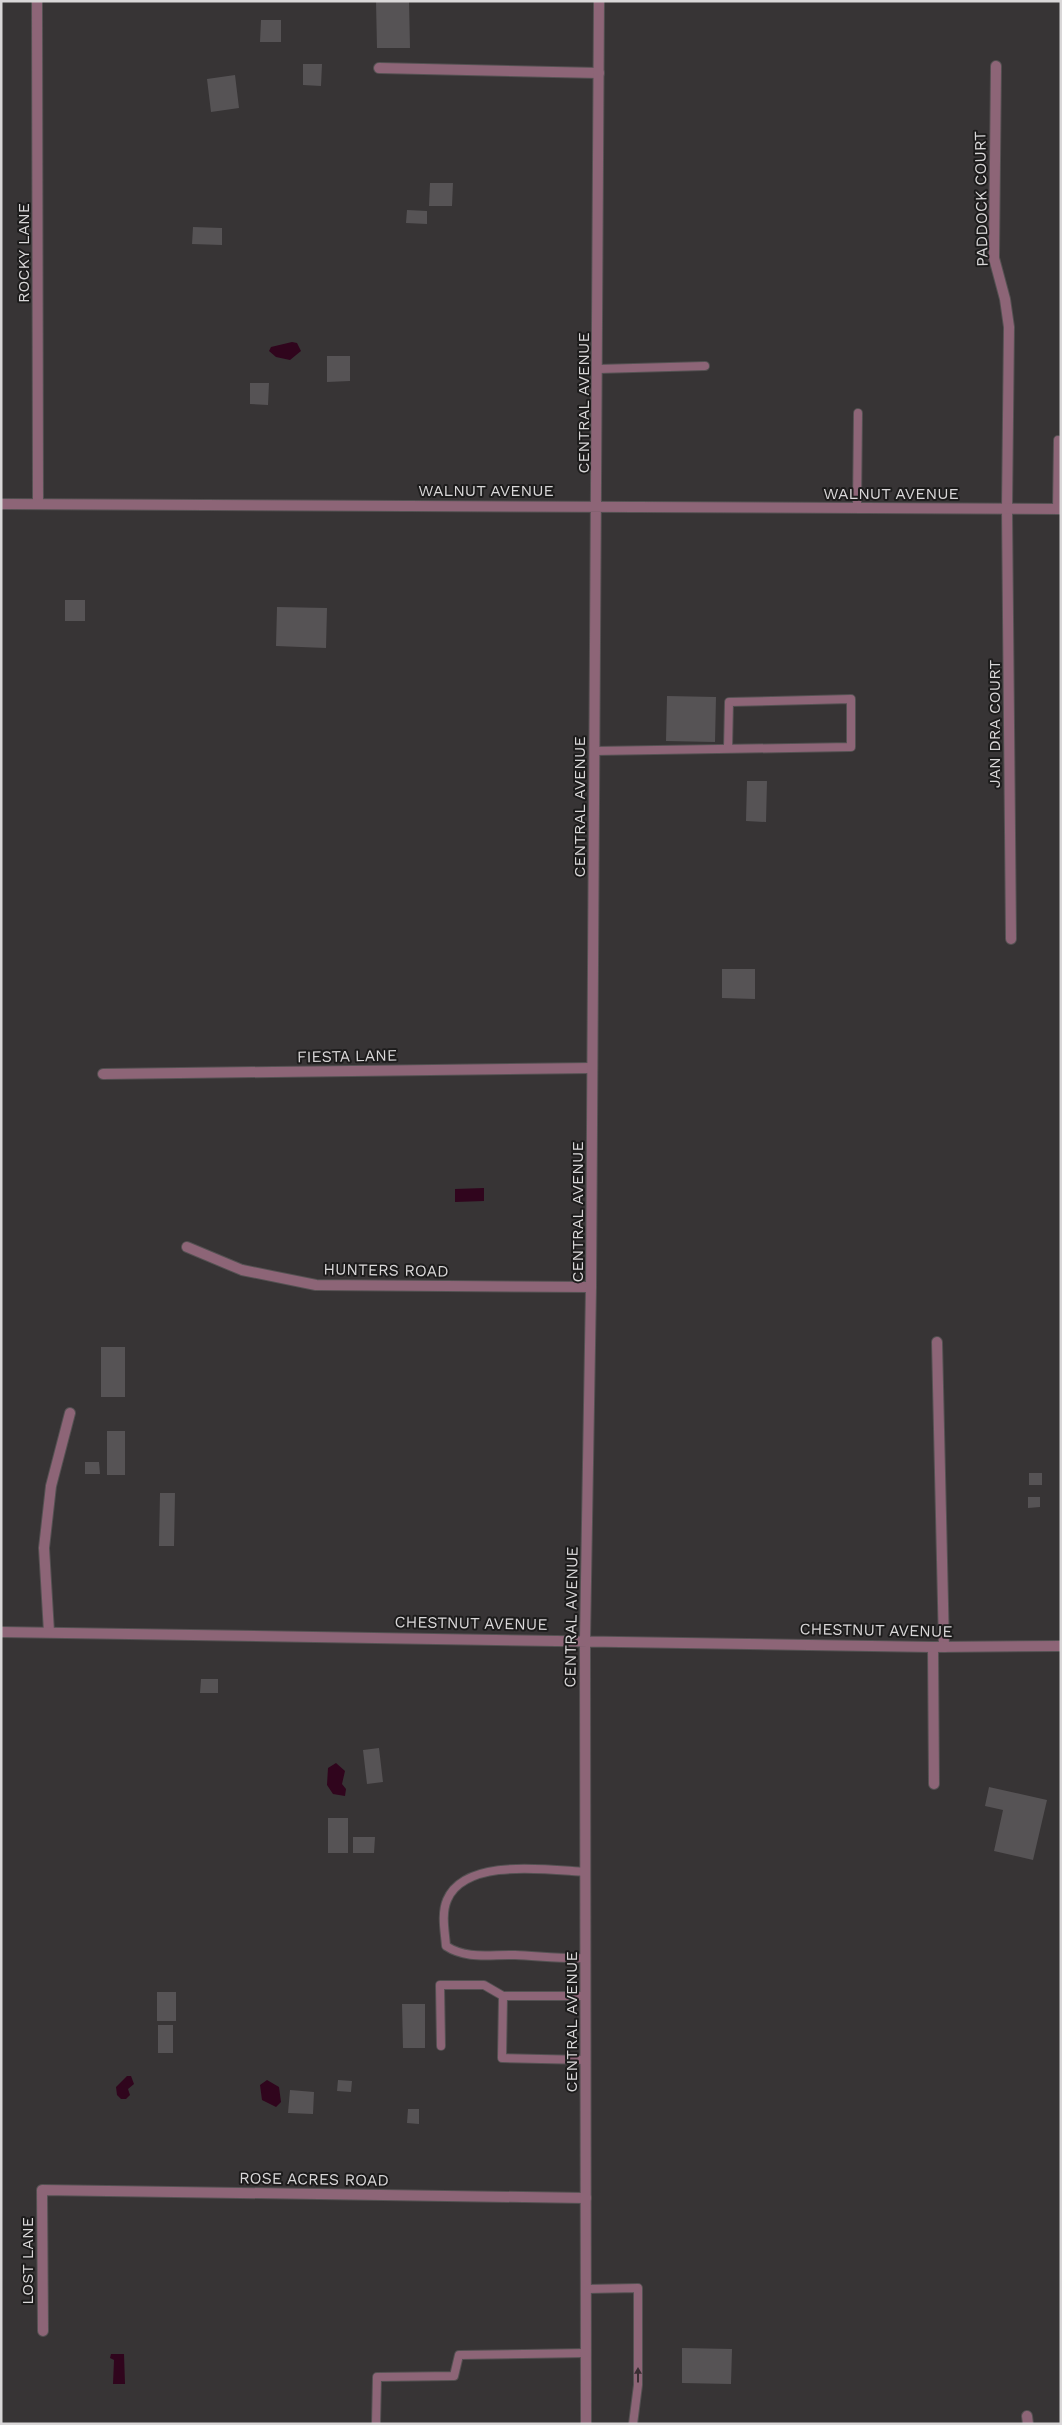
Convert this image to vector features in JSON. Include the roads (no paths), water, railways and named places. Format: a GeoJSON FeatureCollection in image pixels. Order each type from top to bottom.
{"type":"FeatureCollection","features":[{"type":"Feature","properties":{"kind":"street","name":"ROCKY LANE"},"geometry":{"type":"LineString","coordinates":[[38,1],[38,504]]}},
{"type":"Feature","properties":{"kind":"street","name":"CENTRAL AVENUE"},"geometry":{"type":"LineString","coordinates":[[586,2424],[585,1640],[591,1287],[594,752],[598,506],[599,1]]}},
{"type":"Feature","properties":{"kind":"street","name":"PADDOCK COURT"},"geometry":{"type":"LineString","coordinates":[[996,66],[994,258],[1005,299],[1009,327],[1007,509]]}},
{"type":"Feature","properties":{"kind":"street"},"geometry":{"type":"LineString","coordinates":[[379,68],[599,73]]}},
{"type":"Feature","properties":{"kind":"street","name":"WALNUT AVENUE"},"geometry":{"type":"LineString","coordinates":[[1,504],[1059,509]]}},
{"type":"Feature","properties":{"kind":"street","name":"JAN DRA COURT"},"geometry":{"type":"LineString","coordinates":[[1007,509],[1010,939]]}},
{"type":"Feature","properties":{"kind":"street","name":"FIESTA LANE"},"geometry":{"type":"LineString","coordinates":[[103,1074],[592,1068]]}},
{"type":"Feature","properties":{"kind":"street","name":"HUNTERS ROAD"},"geometry":{"type":"LineString","coordinates":[[187,1247],[242,1270],[316,1285],[591,1287]]}},
{"type":"Feature","properties":{"kind":"street"},"geometry":{"type":"LineString","coordinates":[[937,1342],[944,1647]]}},
{"type":"Feature","properties":{"kind":"street"},"geometry":{"type":"LineString","coordinates":[[49,1632],[44,1548],[51,1486],[70,1413]]}},
{"type":"Feature","properties":{"kind":"street","name":"CHESTNUT AVENUE"},"geometry":{"type":"LineString","coordinates":[[1,1632],[933,1647],[1061,1646]]}},
{"type":"Feature","properties":{"kind":"street"},"geometry":{"type":"LineString","coordinates":[[933,1647],[934,1784]]}},
{"type":"Feature","properties":{"kind":"street","name":"ROSE ACRES ROAD"},"geometry":{"type":"LineString","coordinates":[[42,2190],[586,2198]]}},
{"type":"Feature","properties":{"kind":"street","name":"LOST LANE"},"geometry":{"type":"LineString","coordinates":[[42,2190],[43,2331]]}},
{"type":"Feature","properties":{"kind":"lane"},"geometry":{"type":"LineString","coordinates":[[598,369],[705,366]]}},
{"type":"Feature","properties":{"kind":"lane"},"geometry":{"type":"LineString","coordinates":[[857,508],[858,414]]}},
{"type":"Feature","properties":{"kind":"lane"},"geometry":{"type":"LineString","coordinates":[[1058,440],[1059,509]]}},
{"type":"Feature","properties":{"kind":"lane"},"geometry":{"type":"LineString","coordinates":[[594,752],[851,747],[851,699],[728,702],[728,749]]}},
{"type":"Feature","properties":{"kind":"lane"},"geometry":{"type":"LineString","coordinates":[[586,1872],[485,1871],[458,1884],[446,1901],[444,1922],[446,1946],[457,1953],[516,1955],[559,1960],[586,1958]]}},
{"type":"Feature","properties":{"kind":"lane"},"geometry":{"type":"LineString","coordinates":[[440,2046],[440,1985],[484,1985],[503,1996],[586,1996]]}},
{"type":"Feature","properties":{"kind":"lane"},"geometry":{"type":"LineString","coordinates":[[503,1996],[502,2058],[586,2060]]}},
{"type":"Feature","properties":{"kind":"lane"},"geometry":{"type":"LineString","coordinates":[[586,2289],[638,2288],[638,2385],[634,2424]]}},
{"type":"Feature","properties":{"kind":"lane"},"geometry":{"type":"LineString","coordinates":[[376,2424],[377,2377],[454,2376],[459,2355],[586,2353]]}}]}
